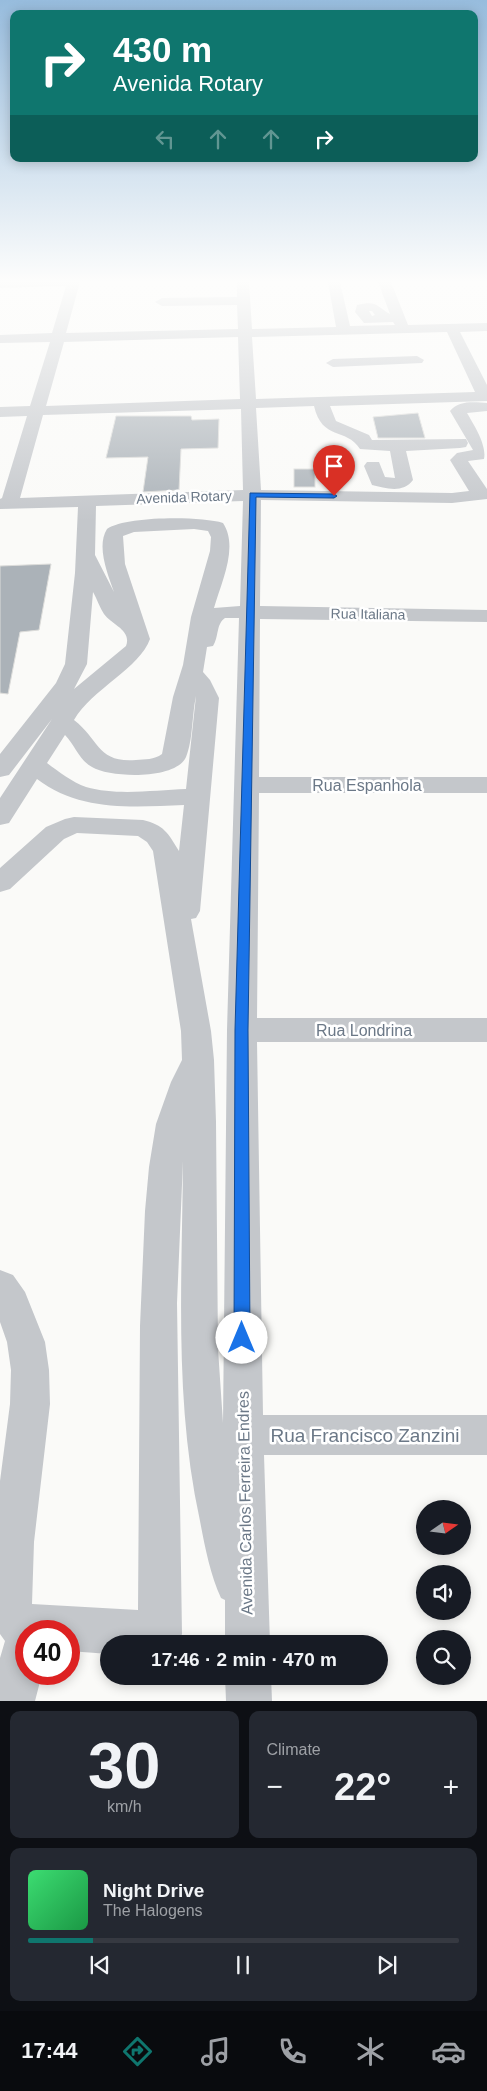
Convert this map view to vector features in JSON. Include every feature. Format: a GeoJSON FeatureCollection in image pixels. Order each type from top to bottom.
{"type":"FeatureCollection","features":[{"type":"Feature","properties":{"kind":"street"},"geometry":{"type":"LineString","coordinates":[[5,504],[49,361]]}},
{"type":"Feature","properties":{"kind":"street","name":"Avenida Carlos Ferreira Endres"},"geometry":{"type":"LineString","coordinates":[[247,1634],[242,1030],[248,612],[252,495],[248,361]]}},
{"type":"Feature","properties":{"kind":"street"},"geometry":{"type":"LineString","coordinates":[[341,401],[334,363],[379,361]]}},
{"type":"Feature","properties":{"kind":"street"},"geometry":{"type":"LineString","coordinates":[[467,361],[486,399]]}},
{"type":"Feature","properties":{"kind":"street"},"geometry":{"type":"LineString","coordinates":[[0,412],[341,401],[486,399]]}},
{"type":"Feature","properties":{"kind":"street"},"geometry":{"type":"LineString","coordinates":[[483,490],[460,460],[463,457],[478,455],[481,450],[458,411],[461,408],[486,399]]}},
{"type":"Feature","properties":{"kind":"street"},"geometry":{"type":"LineString","coordinates":[[321,402],[324,418],[332,427],[363,439],[363,444],[366,445],[397,446],[460,443]]}},
{"type":"Feature","properties":{"kind":"street"},"geometry":{"type":"LineString","coordinates":[[463,419],[487,418]]}},
{"type":"Feature","properties":{"kind":"street"},"geometry":{"type":"LineString","coordinates":[[373,466],[378,481],[401,483],[404,480],[397,446]]}},
{"type":"Feature","properties":{"kind":"street","name":"Avenida Rotary"},"geometry":{"type":"LineString","coordinates":[[5,504],[252,495],[452,498],[483,490]]}},
{"type":"Feature","properties":{"kind":"street"},"geometry":{"type":"LineString","coordinates":[[0,817],[20,789],[17,754],[66,685],[76,664],[82,614],[87,500]]}},
{"type":"Feature","properties":{"kind":"street"},"geometry":{"type":"LineString","coordinates":[[0,770],[17,754],[62,721],[74,701],[136,648],[138,639],[110,540],[117,531],[164,526],[213,525],[219,529],[220,550],[201,617],[194,665],[182,709],[177,750],[174,757],[168,762],[127,769],[112,767],[98,761],[88,751],[81,738],[62,721]]}},
{"type":"Feature","properties":{"kind":"street"},"geometry":{"type":"LineString","coordinates":[[85,554],[113,612],[136,632]]}},
{"type":"Feature","properties":{"kind":"street","name":"Rua Italiana"},"geometry":{"type":"LineString","coordinates":[[194,665],[204,642],[210,619],[214,615],[248,612],[487,616]]}},
{"type":"Feature","properties":{"kind":"street"},"geometry":{"type":"LineString","coordinates":[[76,664],[110,654],[120,644],[115,632],[82,614]]}},
{"type":"Feature","properties":{"kind":"street"},"geometry":{"type":"LineString","coordinates":[[182,954],[208,698],[194,665]]}},
{"type":"Feature","properties":{"kind":"street"},"geometry":{"type":"LineString","coordinates":[[17,754],[57,782],[84,794],[102,797],[197,797]]}},
{"type":"Feature","properties":{"kind":"street","name":"Rua Espanhola"},"geometry":{"type":"LineString","coordinates":[[246,785],[487,784]]}},
{"type":"Feature","properties":{"kind":"street"},"geometry":{"type":"LineString","coordinates":[[0,883],[55,833],[66,827],[81,825],[143,828],[152,832],[162,842],[169,865],[196,1031],[200,1136],[198,1325],[202,1395],[213,1490],[247,1634]]}},
{"type":"Feature","properties":{"kind":"street","name":"Rua Londrina"},"geometry":{"type":"LineString","coordinates":[[242,1030],[487,1030]]}},
{"type":"Feature","properties":{"kind":"street"},"geometry":{"type":"LineString","coordinates":[[80,1635],[160,1634],[162,1561],[158,1318],[166,1148],[173,1118],[185,1083],[198,1060]]}},
{"type":"Feature","properties":{"kind":"street"},"geometry":{"type":"LineString","coordinates":[[0,1287],[12,1304],[26,1342],[30,1370],[30,1404],[13,1542],[10,1607],[16,1620]]}},
{"type":"Feature","properties":{"kind":"street","name":"Rua Francisco Zanzini"},"geometry":{"type":"LineString","coordinates":[[244,1435],[487,1435]]}},
{"type":"Feature","properties":{"kind":"street"},"geometry":{"type":"LineString","coordinates":[[12,1701],[16,1685]]}},
{"type":"Feature","properties":{"kind":"street"},"geometry":{"type":"LineString","coordinates":[[248,1685],[249,1701]]}},
{"type":"Feature","properties":{"kind":"building"},"geometry":{"type":"Polygon","coordinates":[[[418,413],[425,438],[378,438],[373,417],[418,413]]]}},
{"type":"Feature","properties":{"kind":"building"},"geometry":{"type":"Polygon","coordinates":[[[116,416],[191,416],[192,420],[219,419],[218,448],[181,449],[179,490],[143,492],[148,457],[106,458],[116,416]]]}},
{"type":"Feature","properties":{"kind":"building"},"geometry":{"type":"Polygon","coordinates":[[[294,469],[315,469],[315,487],[294,487],[294,469]]]}},
{"type":"Feature","properties":{"kind":"building"},"geometry":{"type":"Polygon","coordinates":[[[51,564],[39,630],[20,632],[8,694],[0,693],[0,566],[51,564]]]}},
{"type":"Feature","properties":{"kind":"route"},"geometry":{"type":"LineString","coordinates":[[242,1338],[242,1030],[252,495],[334,496]]}}]}
